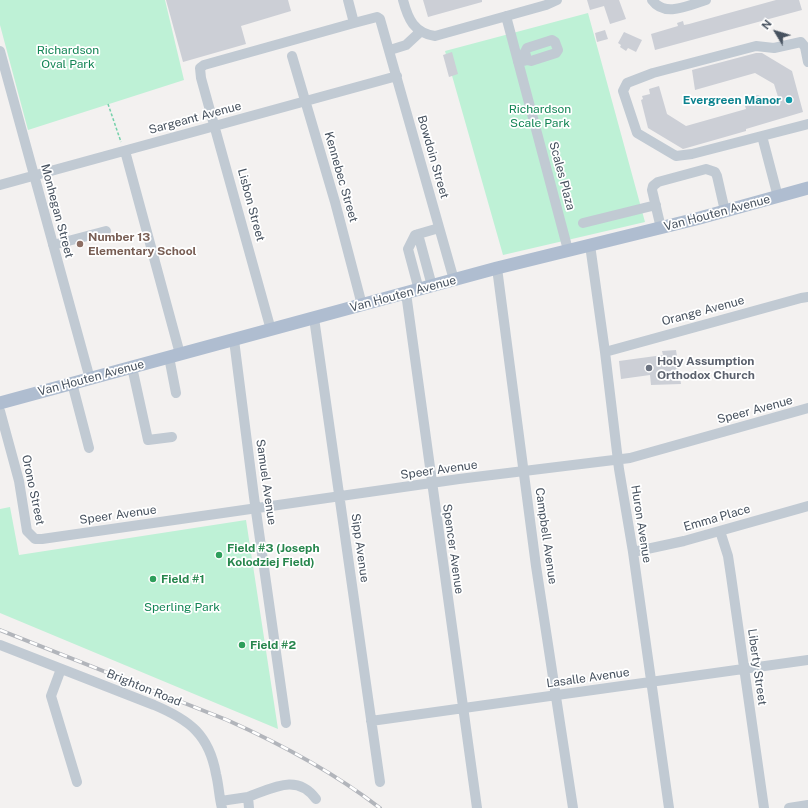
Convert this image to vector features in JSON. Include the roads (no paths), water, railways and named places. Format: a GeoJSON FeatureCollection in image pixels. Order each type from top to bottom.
{"type":"FeatureCollection","features":[{"type":"Feature","properties":{"kind":"main road","name":"Van Houten Avenue"},"geometry":{"type":"LineString","coordinates":[[0,403],[497,268],[661,228],[808,188]]}},
{"type":"Feature","properties":{"kind":"street"},"geometry":{"type":"LineString","coordinates":[[348,0],[354,23]]}},
{"type":"Feature","properties":{"kind":"street"},"geometry":{"type":"LineString","coordinates":[[403,0],[409,20],[420,32],[435,36],[546,5],[557,0]]}},
{"type":"Feature","properties":{"kind":"street"},"geometry":{"type":"LineString","coordinates":[[652,0],[658,7],[670,10],[706,0]]}},
{"type":"Feature","properties":{"kind":"street","name":"Scales Plaza"},"geometry":{"type":"LineString","coordinates":[[506,16],[523,61],[568,250]]}},
{"type":"Feature","properties":{"kind":"street","name":"Bowdoin Street"},"geometry":{"type":"LineString","coordinates":[[354,23],[377,17],[380,19],[454,280]]}},
{"type":"Feature","properties":{"kind":"street","name":"Lisbon Street"},"geometry":{"type":"LineString","coordinates":[[271,330],[200,71],[204,65],[354,23]]}},
{"type":"Feature","properties":{"kind":"street"},"geometry":{"type":"LineString","coordinates":[[388,45],[406,45],[420,32]]}},
{"type":"Feature","properties":{"kind":"street"},"geometry":{"type":"LineString","coordinates":[[808,62],[805,47],[801,42],[774,48],[756,46],[653,73],[627,83],[623,91],[638,133],[676,156],[692,154],[808,124]]}},
{"type":"Feature","properties":{"kind":"street","name":"Monhegan Street"},"geometry":{"type":"LineString","coordinates":[[0,51],[90,379]]}},
{"type":"Feature","properties":{"kind":"street","name":"Kennebec Street"},"geometry":{"type":"LineString","coordinates":[[292,56],[335,202],[362,305]]}},
{"type":"Feature","properties":{"kind":"street","name":"Sargeant Avenue"},"geometry":{"type":"LineString","coordinates":[[0,185],[397,76]]}},
{"type":"Feature","properties":{"kind":"street"},"geometry":{"type":"LineString","coordinates":[[762,136],[778,197]]}},
{"type":"Feature","properties":{"kind":"street"},"geometry":{"type":"LineString","coordinates":[[124,151],[174,356],[176,393]]}},
{"type":"Feature","properties":{"kind":"street"},"geometry":{"type":"LineString","coordinates":[[661,228],[652,190],[653,186],[658,182],[710,169],[717,176],[725,211]]}},
{"type":"Feature","properties":{"kind":"street"},"geometry":{"type":"LineString","coordinates":[[583,223],[656,205]]}},
{"type":"Feature","properties":{"kind":"street"},"geometry":{"type":"LineString","coordinates":[[419,290],[408,249],[415,235],[439,228]]}},
{"type":"Feature","properties":{"kind":"street"},"geometry":{"type":"LineString","coordinates":[[53,245],[106,231]]}},
{"type":"Feature","properties":{"kind":"street"},"geometry":{"type":"LineString","coordinates":[[418,234],[432,286]]}},
{"type":"Feature","properties":{"kind":"street","name":"Huron Avenue"},"geometry":{"type":"LineString","coordinates":[[590,245],[669,808]]}},
{"type":"Feature","properties":{"kind":"street","name":"Campbell Avenue"},"geometry":{"type":"LineString","coordinates":[[497,268],[524,472],[572,808]]}},
{"type":"Feature","properties":{"kind":"street","name":"Spencer Avenue"},"geometry":{"type":"LineString","coordinates":[[406,293],[431,484],[478,808]]}},
{"type":"Feature","properties":{"kind":"street","name":"Orange Avenue"},"geometry":{"type":"LineString","coordinates":[[605,352],[801,298],[808,298]]}},
{"type":"Feature","properties":{"kind":"street","name":"Sipp Avenue"},"geometry":{"type":"LineString","coordinates":[[314,318],[380,782]]}},
{"type":"Feature","properties":{"kind":"street","name":"Samuel Avenue"},"geometry":{"type":"LineString","coordinates":[[234,340],[286,723]]}},
{"type":"Feature","properties":{"kind":"street"},"geometry":{"type":"LineString","coordinates":[[132,367],[148,440],[172,437]]}},
{"type":"Feature","properties":{"kind":"street"},"geometry":{"type":"LineString","coordinates":[[72,384],[89,448]]}},
{"type":"Feature","properties":{"kind":"street","name":"Speer Avenue"},"geometry":{"type":"LineString","coordinates":[[69,535],[459,479],[630,458],[808,408]]}},
{"type":"Feature","properties":{"kind":"street","name":"Orono Street"},"geometry":{"type":"LineString","coordinates":[[0,411],[19,481],[27,531],[35,539],[69,535]]}},
{"type":"Feature","properties":{"kind":"street","name":"Emma Place"},"geometry":{"type":"LineString","coordinates":[[633,552],[684,541],[808,506]]}},
{"type":"Feature","properties":{"kind":"street","name":"Liberty Street"},"geometry":{"type":"LineString","coordinates":[[720,531],[728,556],[732,576],[764,808]]}},
{"type":"Feature","properties":{"kind":"street","name":"Brighton Road"},"geometry":{"type":"LineString","coordinates":[[0,645],[154,705],[177,715],[190,724],[203,738],[212,752],[221,805]]}},
{"type":"Feature","properties":{"kind":"street","name":"Lasalle Avenue"},"geometry":{"type":"LineString","coordinates":[[371,721],[808,660]]}},
{"type":"Feature","properties":{"kind":"street"},"geometry":{"type":"LineString","coordinates":[[61,669],[51,696],[76,782]]}},
{"type":"Feature","properties":{"kind":"street"},"geometry":{"type":"LineString","coordinates":[[221,805],[284,784],[306,788],[316,799]]}},
{"type":"Feature","properties":{"kind":"street"},"geometry":{"type":"LineString","coordinates":[[248,797],[249,808]]}},
{"type":"Feature","properties":{"kind":"street"},"geometry":{"type":"LineString","coordinates":[[789,808],[808,805]]}},
{"type":"Feature","properties":{"kind":"railway"},"geometry":{"type":"LineString","coordinates":[[0,630],[247,729],[287,749],[344,782],[380,808]]}},
{"type":"Feature","properties":{"kind":"place","name":"Evergreen Manor"},"geometry":{"type":"Point","coordinates":[789,100]}},
{"type":"Feature","properties":{"kind":"place","name":"Number 13 Elementary School"},"geometry":{"type":"Point","coordinates":[80,244]}},
{"type":"Feature","properties":{"kind":"place","name":"Holy Assumption Orthodox Church"},"geometry":{"type":"Point","coordinates":[649,368]}},
{"type":"Feature","properties":{"kind":"place","name":"Field #3 (Joseph Kolodziej Field)"},"geometry":{"type":"Point","coordinates":[219,555]}},
{"type":"Feature","properties":{"kind":"place","name":"Field #1"},"geometry":{"type":"Point","coordinates":[153,579]}},
{"type":"Feature","properties":{"kind":"place","name":"Field #2"},"geometry":{"type":"Point","coordinates":[242,645]}},
{"type":"Feature","properties":{"kind":"park label","name":"Richardson Oval Park"},"geometry":{"type":"Point","coordinates":[68,57]}},
{"type":"Feature","properties":{"kind":"park label","name":"Richardson Scale Park"},"geometry":{"type":"Point","coordinates":[540,116]}},
{"type":"Feature","properties":{"kind":"park label","name":"Sperling Park"},"geometry":{"type":"Point","coordinates":[182,607]}}]}
